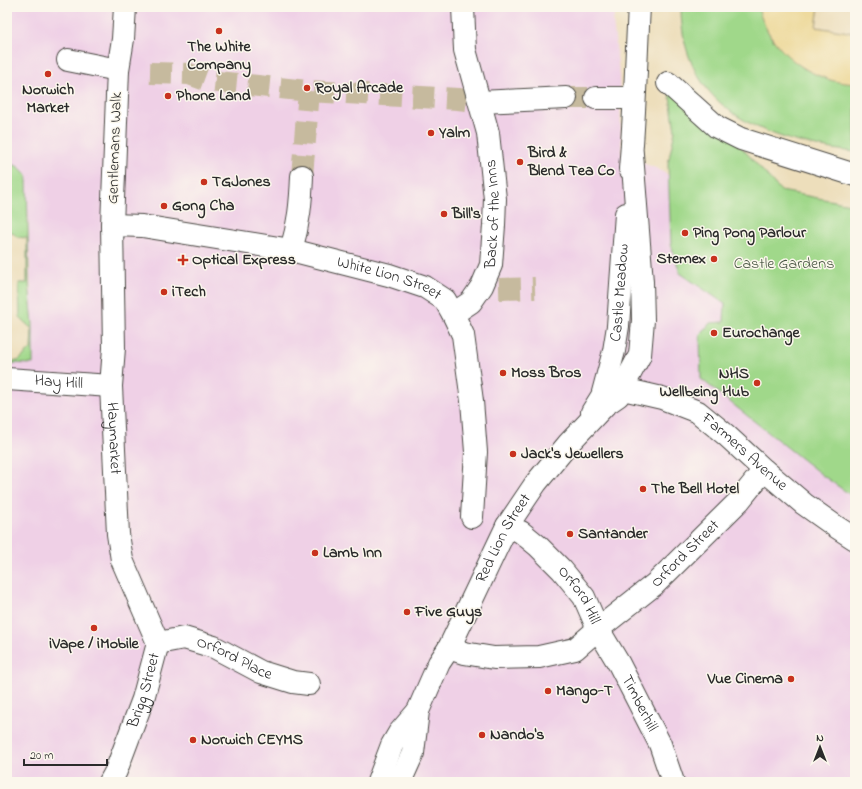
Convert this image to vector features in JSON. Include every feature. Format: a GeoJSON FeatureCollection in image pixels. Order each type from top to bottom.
{"type":"FeatureCollection","features":[{"type":"Feature","properties":{"kind":"street","name":"Gentlemans Walk"},"geometry":{"type":"LineString","coordinates":[[112,225],[118,70],[123,39],[125,7]]}},
{"type":"Feature","properties":{"kind":"street","name":"Back of the Inns"},"geometry":{"type":"LineString","coordinates":[[454,314],[490,288],[490,265],[495,199],[488,133],[465,50],[463,7]]}},
{"type":"Feature","properties":{"kind":"street","name":"Castle Meadow"},"geometry":{"type":"LineString","coordinates":[[585,425],[602,396],[614,351],[618,326],[634,138],[634,98],[639,7]]}},
{"type":"Feature","properties":{"kind":"street","name":"Gentlemans Walk"},"geometry":{"type":"LineString","coordinates":[[68,60],[118,70]]}},
{"type":"Feature","properties":{"kind":"street"},"geometry":{"type":"LineString","coordinates":[[668,83],[739,146],[855,175]]}},
{"type":"Feature","properties":{"kind":"street"},"geometry":{"type":"LineString","coordinates":[[480,102],[566,98]]}},
{"type":"Feature","properties":{"kind":"street"},"geometry":{"type":"LineString","coordinates":[[596,98],[634,98]]}},
{"type":"Feature","properties":{"kind":"street","name":"Castle Meadow"},"geometry":{"type":"LineString","coordinates":[[623,389],[640,355],[642,320],[642,282],[632,154]]}},
{"type":"Feature","properties":{"kind":"street"},"geometry":{"type":"LineString","coordinates":[[291,250],[301,205],[302,176]]}},
{"type":"Feature","properties":{"kind":"street","name":"White Lion Street"},"geometry":{"type":"LineString","coordinates":[[112,225],[142,226],[291,250],[389,275],[425,287],[445,300],[454,314],[463,335],[472,401],[476,452],[472,517]]}},
{"type":"Feature","properties":{"kind":"street","name":"Haymarket"},"geometry":{"type":"LineString","coordinates":[[112,225],[114,348],[111,386],[118,534],[122,560],[158,643]]}},
{"type":"Feature","properties":{"kind":"street","name":"Hay Hill"},"geometry":{"type":"LineString","coordinates":[[7,379],[111,386]]}},
{"type":"Feature","properties":{"kind":"street","name":"Red Lion Street"},"geometry":{"type":"LineString","coordinates":[[400,782],[413,753],[418,711],[436,668],[449,648],[507,526],[536,482],[585,425],[605,405],[618,396],[623,389]]}},
{"type":"Feature","properties":{"kind":"street","name":"Farmers Avenue"},"geometry":{"type":"LineString","coordinates":[[623,389],[662,398],[698,412],[804,504],[855,540]]}},
{"type":"Feature","properties":{"kind":"street","name":"Orford Street"},"geometry":{"type":"LineString","coordinates":[[598,629],[655,584],[739,501],[764,470]]}},
{"type":"Feature","properties":{"kind":"street","name":"Orford Hill"},"geometry":{"type":"LineString","coordinates":[[449,648],[464,653],[494,658],[539,658],[575,649],[598,629],[584,597],[562,570],[538,546],[521,532],[507,526]]}},
{"type":"Feature","properties":{"kind":"street","name":"Timberhill"},"geometry":{"type":"LineString","coordinates":[[598,629],[620,664],[660,744],[673,782]]}},
{"type":"Feature","properties":{"kind":"street","name":"Orford Place"},"geometry":{"type":"LineString","coordinates":[[158,643],[184,638],[214,647],[261,672],[293,682],[309,684]]}},
{"type":"Feature","properties":{"kind":"street","name":"Brigg Street"},"geometry":{"type":"LineString","coordinates":[[110,782],[116,771],[143,699],[158,643]]}},
{"type":"Feature","properties":{"kind":"street","name":"Red Lion Street"},"geometry":{"type":"LineString","coordinates":[[378,782],[392,745],[399,733],[418,711]]}},
{"type":"Feature","properties":{"kind":"shaded area"},"geometry":{"type":"Polygon","coordinates":[[[7,7],[616,7],[613,21],[619,72],[622,155],[658,169],[778,241],[855,267],[855,782],[7,782],[7,363],[33,364],[27,176],[12,164],[7,164],[7,7]]]}},
{"type":"Feature","properties":{"kind":"green space"},"geometry":{"type":"Polygon","coordinates":[[[681,7],[758,7],[772,39],[803,68],[826,79],[855,84],[855,152],[791,140],[761,129],[735,114],[713,96],[696,72],[685,42],[681,7]]]}},
{"type":"Feature","properties":{"kind":"green space","name":"Castle Gardens"},"geometry":{"type":"Polygon","coordinates":[[[668,83],[685,85],[781,191],[855,205],[855,498],[822,475],[701,379],[700,335],[710,323],[724,322],[725,304],[680,273],[671,244],[668,163],[675,131],[668,83]]]}},
{"type":"Feature","properties":{"kind":"green space"},"geometry":{"type":"Polygon","coordinates":[[[7,164],[18,167],[27,176],[29,283],[33,324],[33,364],[7,363],[7,361],[18,361],[31,349],[32,329],[20,318],[19,283],[27,283],[27,238],[17,237],[12,232],[7,232],[7,164]]]}},
{"type":"Feature","properties":{"kind":"sand"},"geometry":{"type":"Polygon","coordinates":[[[758,7],[819,7],[816,27],[855,33],[855,84],[828,79],[802,67],[782,51],[774,41],[767,30],[758,7]]]}},
{"type":"Feature","properties":{"kind":"tunnel"},"geometry":{"type":"LineString","coordinates":[[150,73],[189,74],[208,81],[309,91],[458,99],[480,102]]}},
{"type":"Feature","properties":{"kind":"tunnel"},"geometry":{"type":"LineString","coordinates":[[302,176],[309,91]]}},
{"type":"Feature","properties":{"kind":"tunnel"},"geometry":{"type":"LineString","coordinates":[[566,98],[596,98]]}},
{"type":"Feature","properties":{"kind":"tunnel"},"geometry":{"type":"LineString","coordinates":[[499,289],[535,288]]}},
{"type":"Feature","properties":{"kind":"place","name":"The White Company"},"geometry":{"type":"Point","coordinates":[219,31]}},
{"type":"Feature","properties":{"kind":"place","name":"Norwich Market"},"geometry":{"type":"Point","coordinates":[48,74]}},
{"type":"Feature","properties":{"kind":"place","name":"Royal Arcade"},"geometry":{"type":"Point","coordinates":[307,88]}},
{"type":"Feature","properties":{"kind":"place","name":"Phone Land"},"geometry":{"type":"Point","coordinates":[168,96]}},
{"type":"Feature","properties":{"kind":"place","name":"Yalm"},"geometry":{"type":"Point","coordinates":[431,133]}},
{"type":"Feature","properties":{"kind":"place","name":"Bird & Blend Tea Co"},"geometry":{"type":"Point","coordinates":[520,162]}},
{"type":"Feature","properties":{"kind":"place","name":"TGJones"},"geometry":{"type":"Point","coordinates":[204,182]}},
{"type":"Feature","properties":{"kind":"place","name":"Gong Cha"},"geometry":{"type":"Point","coordinates":[164,206]}},
{"type":"Feature","properties":{"kind":"place","name":"Bill's"},"geometry":{"type":"Point","coordinates":[444,214]}},
{"type":"Feature","properties":{"kind":"place","name":"Ping Pong Parlour"},"geometry":{"type":"Point","coordinates":[685,233]}},
{"type":"Feature","properties":{"kind":"place","name":"Stemex"},"geometry":{"type":"Point","coordinates":[714,259]}},
{"type":"Feature","properties":{"kind":"place","name":"Optical Express"},"geometry":{"type":"Point","coordinates":[183,260]}},
{"type":"Feature","properties":{"kind":"place","name":"iTech"},"geometry":{"type":"Point","coordinates":[164,292]}},
{"type":"Feature","properties":{"kind":"place","name":"Eurochange"},"geometry":{"type":"Point","coordinates":[714,333]}},
{"type":"Feature","properties":{"kind":"place","name":"Moss Bros"},"geometry":{"type":"Point","coordinates":[503,373]}},
{"type":"Feature","properties":{"kind":"place","name":"NHS Wellbeing Hub"},"geometry":{"type":"Point","coordinates":[757,383]}},
{"type":"Feature","properties":{"kind":"place","name":"Jack's Jewellers"},"geometry":{"type":"Point","coordinates":[513,454]}},
{"type":"Feature","properties":{"kind":"place","name":"The Bell Hotel"},"geometry":{"type":"Point","coordinates":[643,489]}},
{"type":"Feature","properties":{"kind":"place","name":"Santander"},"geometry":{"type":"Point","coordinates":[570,534]}},
{"type":"Feature","properties":{"kind":"place","name":"Lamb Inn"},"geometry":{"type":"Point","coordinates":[315,553]}},
{"type":"Feature","properties":{"kind":"place","name":"Five Guys"},"geometry":{"type":"Point","coordinates":[407,612]}},
{"type":"Feature","properties":{"kind":"place","name":"iVape / iMobile"},"geometry":{"type":"Point","coordinates":[94,628]}},
{"type":"Feature","properties":{"kind":"place","name":"Vue Cinema"},"geometry":{"type":"Point","coordinates":[791,679]}},
{"type":"Feature","properties":{"kind":"place","name":"Mango-T"},"geometry":{"type":"Point","coordinates":[548,691]}},
{"type":"Feature","properties":{"kind":"place","name":"Nando's"},"geometry":{"type":"Point","coordinates":[482,735]}},
{"type":"Feature","properties":{"kind":"place","name":"Norwich CEYMS"},"geometry":{"type":"Point","coordinates":[193,740]}}]}
